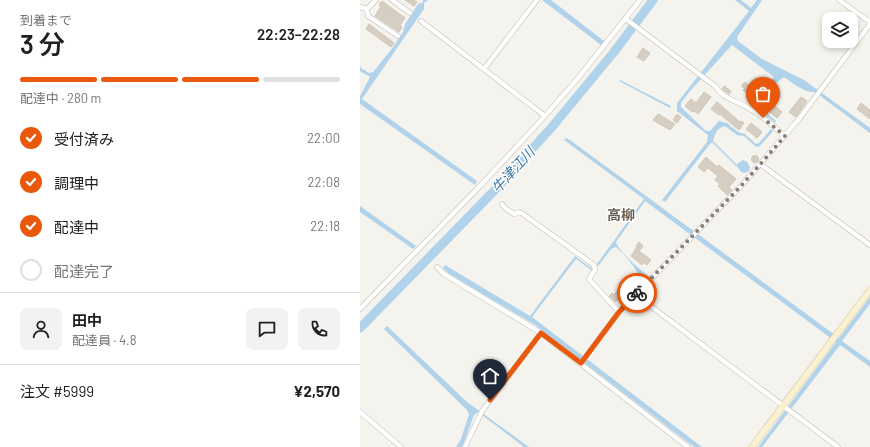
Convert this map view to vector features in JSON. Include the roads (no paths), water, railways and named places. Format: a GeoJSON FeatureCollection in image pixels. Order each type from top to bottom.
{"type":"FeatureCollection","features":[{"type":"Feature","properties":{"kind":"street"},"geometry":{"type":"LineString","coordinates":[[367,9],[376,0]]}},
{"type":"Feature","properties":{"kind":"street"},"geometry":{"type":"LineString","coordinates":[[392,0],[410,13]]}},
{"type":"Feature","properties":{"kind":"street"},"geometry":{"type":"LineString","coordinates":[[484,69],[537,0]]}},
{"type":"Feature","properties":{"kind":"street"},"geometry":{"type":"LineString","coordinates":[[360,309],[482,184],[545,116],[579,77],[640,0]]}},
{"type":"Feature","properties":{"kind":"street"},"geometry":{"type":"LineString","coordinates":[[581,363],[619,312],[741,186],[785,136],[870,23],[839,0]]}},
{"type":"Feature","properties":{"kind":"street"},"geometry":{"type":"LineString","coordinates":[[360,7],[367,9]]}},
{"type":"Feature","properties":{"kind":"street"},"geometry":{"type":"LineString","coordinates":[[367,9],[368,16],[398,36]]}},
{"type":"Feature","properties":{"kind":"street"},"geometry":{"type":"LineString","coordinates":[[626,19],[705,78],[727,98],[753,110],[785,136]]}},
{"type":"Feature","properties":{"kind":"street"},"geometry":{"type":"LineString","coordinates":[[421,21],[545,116]]}},
{"type":"Feature","properties":{"kind":"street"},"geometry":{"type":"LineString","coordinates":[[760,164],[870,245]]}},
{"type":"Feature","properties":{"kind":"street"},"geometry":{"type":"LineString","coordinates":[[502,204],[514,214],[520,212],[594,267],[589,279],[619,312]]}},
{"type":"Feature","properties":{"kind":"street"},"geometry":{"type":"LineString","coordinates":[[437,267],[444,274],[541,333],[688,447]]}},
{"type":"Feature","properties":{"kind":"street"},"geometry":{"type":"LineString","coordinates":[[752,447],[870,290]]}},
{"type":"Feature","properties":{"kind":"street"},"geometry":{"type":"LineString","coordinates":[[636,295],[838,447]]}},
{"type":"Feature","properties":{"kind":"street"},"geometry":{"type":"LineString","coordinates":[[465,447],[481,413],[541,333]]}},
{"type":"Feature","properties":{"kind":"street"},"geometry":{"type":"LineString","coordinates":[[360,412],[401,447]]}},
{"type":"Feature","properties":{"kind":"water"},"geometry":{"type":"Polygon","coordinates":[[[423,0],[428,0],[424,3],[424,9],[362,99],[477,181],[475,185],[360,104],[360,96],[370,77],[360,71],[360,65],[361,68],[369,73],[373,72],[391,50],[403,32],[405,24],[418,4],[423,2],[423,0]]]}},
{"type":"Feature","properties":{"kind":"water"},"geometry":{"type":"Polygon","coordinates":[[[542,0],[551,0],[604,41],[601,45],[542,0]]]}},
{"type":"Feature","properties":{"kind":"water"},"geometry":{"type":"Polygon","coordinates":[[[735,0],[741,0],[751,8],[757,0],[762,0],[737,37],[738,41],[762,59],[804,80],[870,128],[870,133],[815,92],[807,91],[784,77],[776,83],[759,106],[776,121],[775,123],[753,104],[774,77],[732,45],[690,91],[681,103],[681,107],[706,131],[710,131],[719,121],[727,123],[738,132],[745,134],[756,144],[759,143],[771,129],[773,131],[760,146],[756,147],[744,136],[737,135],[725,126],[720,128],[715,134],[713,142],[665,202],[662,200],[707,142],[708,135],[677,111],[677,103],[749,11],[735,0]]]}},
{"type":"Feature","properties":{"kind":"water"},"geometry":{"type":"Polygon","coordinates":[[[620,80],[671,106],[670,108],[619,81],[620,80]]]}},
{"type":"Feature","properties":{"kind":"water"},"geometry":{"type":"Polygon","coordinates":[[[566,138],[839,338],[870,297],[870,304],[842,341],[870,361],[870,367],[840,345],[762,447],[758,447],[836,342],[645,201],[616,242],[617,246],[625,255],[649,277],[643,283],[638,273],[616,247],[611,249],[600,264],[591,270],[576,259],[532,317],[702,447],[694,447],[535,325],[449,274],[443,268],[445,265],[530,316],[575,256],[591,268],[597,264],[644,199],[564,140],[566,138]]]}},
{"type":"Feature","properties":{"kind":"water"},"geometry":{"type":"Polygon","coordinates":[[[743,160],[747,162],[750,167],[749,171],[745,173],[741,172],[736,165],[743,160]]]}},
{"type":"Feature","properties":{"kind":"water"},"geometry":{"type":"Polygon","coordinates":[[[360,206],[416,246],[413,249],[360,212],[360,206]]]}},
{"type":"Feature","properties":{"kind":"water"},"geometry":{"type":"Polygon","coordinates":[[[387,326],[467,402],[529,447],[524,447],[478,412],[474,415],[462,447],[456,447],[461,439],[469,414],[467,410],[384,329],[387,326]]]}},
{"type":"Feature","properties":{"kind":"waterway","name":"牛津江川"},"geometry":{"type":"LineString","coordinates":[[360,328],[492,193],[552,127],[614,52],[653,0]]}},
{"type":"Feature","properties":{"kind":"waterway"},"geometry":{"type":"LineString","coordinates":[[713,142],[736,165]]}},
{"type":"Feature","properties":{"kind":"district","name":"高柳"},"geometry":{"type":"Point","coordinates":[621,215]}}]}
